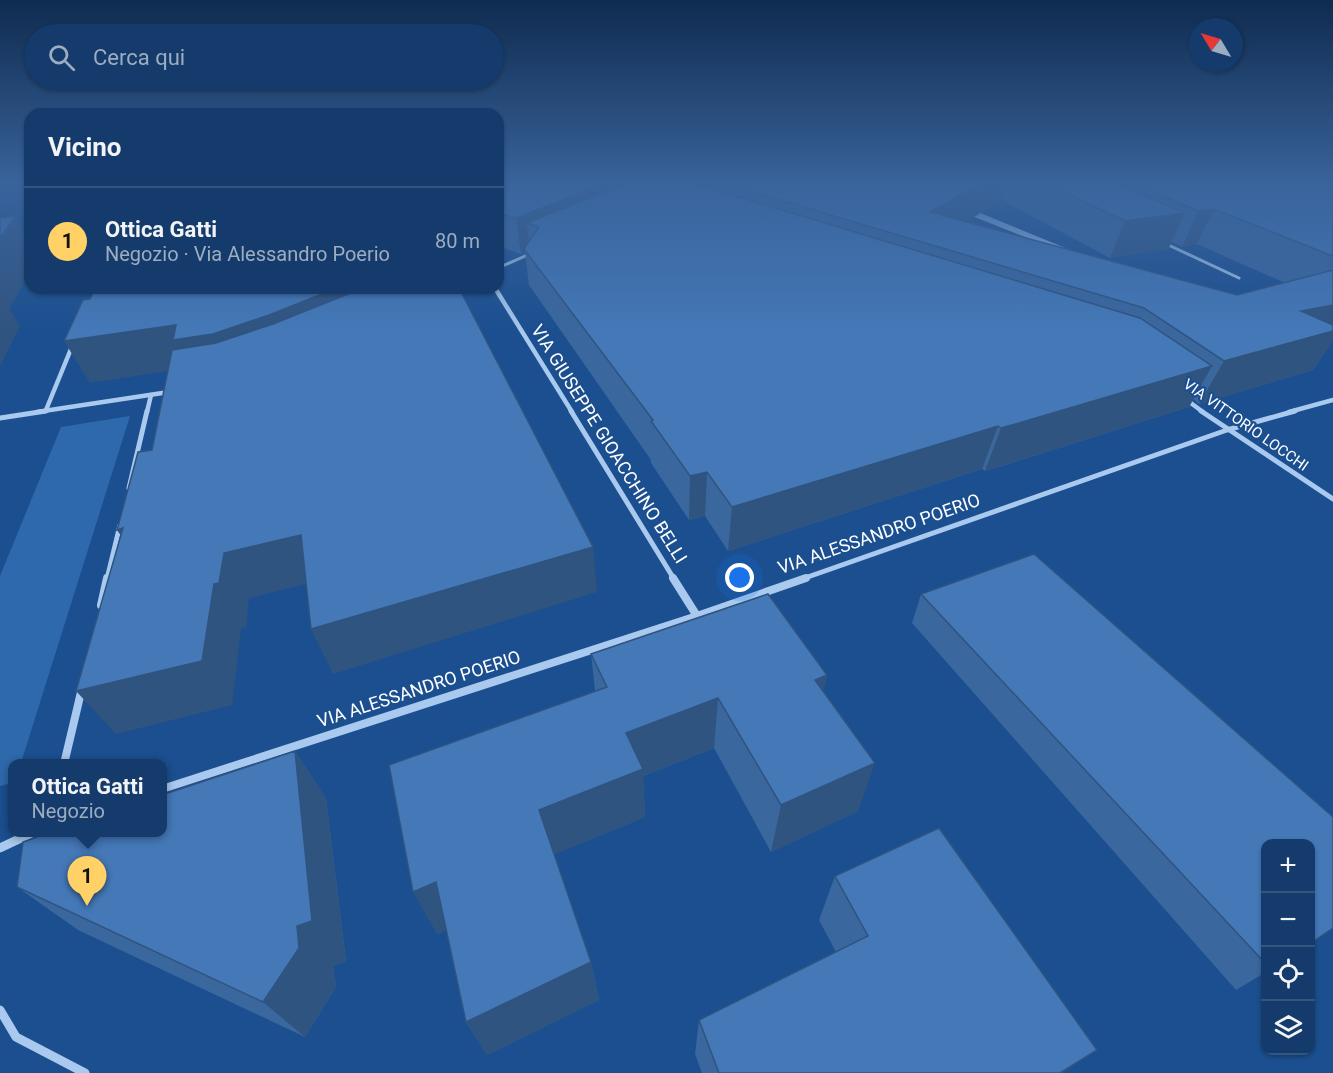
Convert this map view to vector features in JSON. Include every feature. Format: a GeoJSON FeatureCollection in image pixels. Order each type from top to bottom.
{"type":"FeatureCollection","features":[{"type":"Feature","properties":{"kind":"street"},"geometry":{"type":"LineString","coordinates":[[1154,238],[1239,278]]}},
{"type":"Feature","properties":{"kind":"street"},"geometry":{"type":"LineString","coordinates":[[504,265],[540,250]]}},
{"type":"Feature","properties":{"kind":"street","name":"VIA GIUSEPPE GIOACCHINO BELLI"},"geometry":{"type":"LineString","coordinates":[[499,294],[697,616]]}},
{"type":"Feature","properties":{"kind":"street"},"geometry":{"type":"LineString","coordinates":[[46,410],[74,341]]}},
{"type":"Feature","properties":{"kind":"street"},"geometry":{"type":"LineString","coordinates":[[0,418],[174,391]]}},
{"type":"Feature","properties":{"kind":"street"},"geometry":{"type":"LineString","coordinates":[[126,499],[150,395]]}},
{"type":"Feature","properties":{"kind":"street","name":"VIA VITTORIO LOCCHI"},"geometry":{"type":"LineString","coordinates":[[1180,395],[1227,430],[1333,499]]}},
{"type":"Feature","properties":{"kind":"street","name":"VIA ALESSANDRO POERIO"},"geometry":{"type":"LineString","coordinates":[[167,787],[697,616],[1227,430],[1333,400]]}},
{"type":"Feature","properties":{"kind":"street"},"geometry":{"type":"LineString","coordinates":[[99,614],[121,522]]}},
{"type":"Feature","properties":{"kind":"street"},"geometry":{"type":"LineString","coordinates":[[65,759],[83,683]]}},
{"type":"Feature","properties":{"kind":"street"},"geometry":{"type":"LineString","coordinates":[[0,848],[23,837]]}},
{"type":"Feature","properties":{"kind":"street"},"geometry":{"type":"LineString","coordinates":[[0,1010],[16,1036],[85,1073]]}},
{"type":"Feature","properties":{"kind":"shaded area"},"geometry":{"type":"Polygon","coordinates":[[[130,416],[22,759],[8,759],[8,784],[0,786],[0,576],[61,427],[130,416]]]}},
{"type":"Feature","properties":{"kind":"building"},"geometry":{"type":"Polygon","coordinates":[[[536,232],[855,232],[1140,318],[1212,366],[1019,423],[1001,428],[998,426],[732,507],[707,472],[690,476],[651,421],[653,420],[524,249],[536,232]]]}},
{"type":"Feature","properties":{"kind":"building"},"geometry":{"type":"Polygon","coordinates":[[[889,232],[1004,232],[1237,295],[1333,270],[1333,305],[1301,311],[1333,325],[1333,331],[1224,361],[1144,308],[889,232]]]}},
{"type":"Feature","properties":{"kind":"building"},"geometry":{"type":"Polygon","coordinates":[[[1272,232],[1333,232],[1333,256],[1272,232]]]}},
{"type":"Feature","properties":{"kind":"building"},"geometry":{"type":"Polygon","coordinates":[[[92,294],[322,294],[213,334],[173,340],[176,325],[64,341],[83,300],[90,299],[92,294]]]}},
{"type":"Feature","properties":{"kind":"building"},"geometry":{"type":"Polygon","coordinates":[[[348,294],[462,294],[593,547],[311,629],[301,535],[224,553],[219,583],[214,584],[202,661],[76,691],[123,528],[117,530],[138,452],[152,450],[172,350],[216,343],[273,324],[348,294]]]}},
{"type":"Feature","properties":{"kind":"building"},"geometry":{"type":"Polygon","coordinates":[[[1034,554],[1333,817],[1333,928],[1315,940],[1315,839],[1261,839],[1261,959],[921,594],[1034,554]]]}},
{"type":"Feature","properties":{"kind":"building"},"geometry":{"type":"Polygon","coordinates":[[[768,594],[827,675],[815,680],[875,763],[781,805],[718,698],[626,733],[643,769],[539,810],[591,962],[466,1022],[436,882],[413,892],[389,765],[607,687],[591,654],[768,594]]]}},
{"type":"Feature","properties":{"kind":"building"},"geometry":{"type":"Polygon","coordinates":[[[295,751],[312,921],[297,926],[299,948],[263,1002],[17,887],[23,842],[37,837],[167,837],[167,793],[295,751]]]}},
{"type":"Feature","properties":{"kind":"building"},"geometry":{"type":"Polygon","coordinates":[[[939,828],[1097,1050],[1060,1073],[719,1073],[699,1020],[868,936],[835,876],[939,828]]]}},
{"type":"Feature","properties":{"kind":"waterway"},"geometry":{"type":"LineString","coordinates":[[1021,232],[1076,254]]}},
{"type":"Feature","properties":{"kind":"place","name":"Ottica Gatti"},"geometry":{"type":"Point","coordinates":[87,906]}}]}
